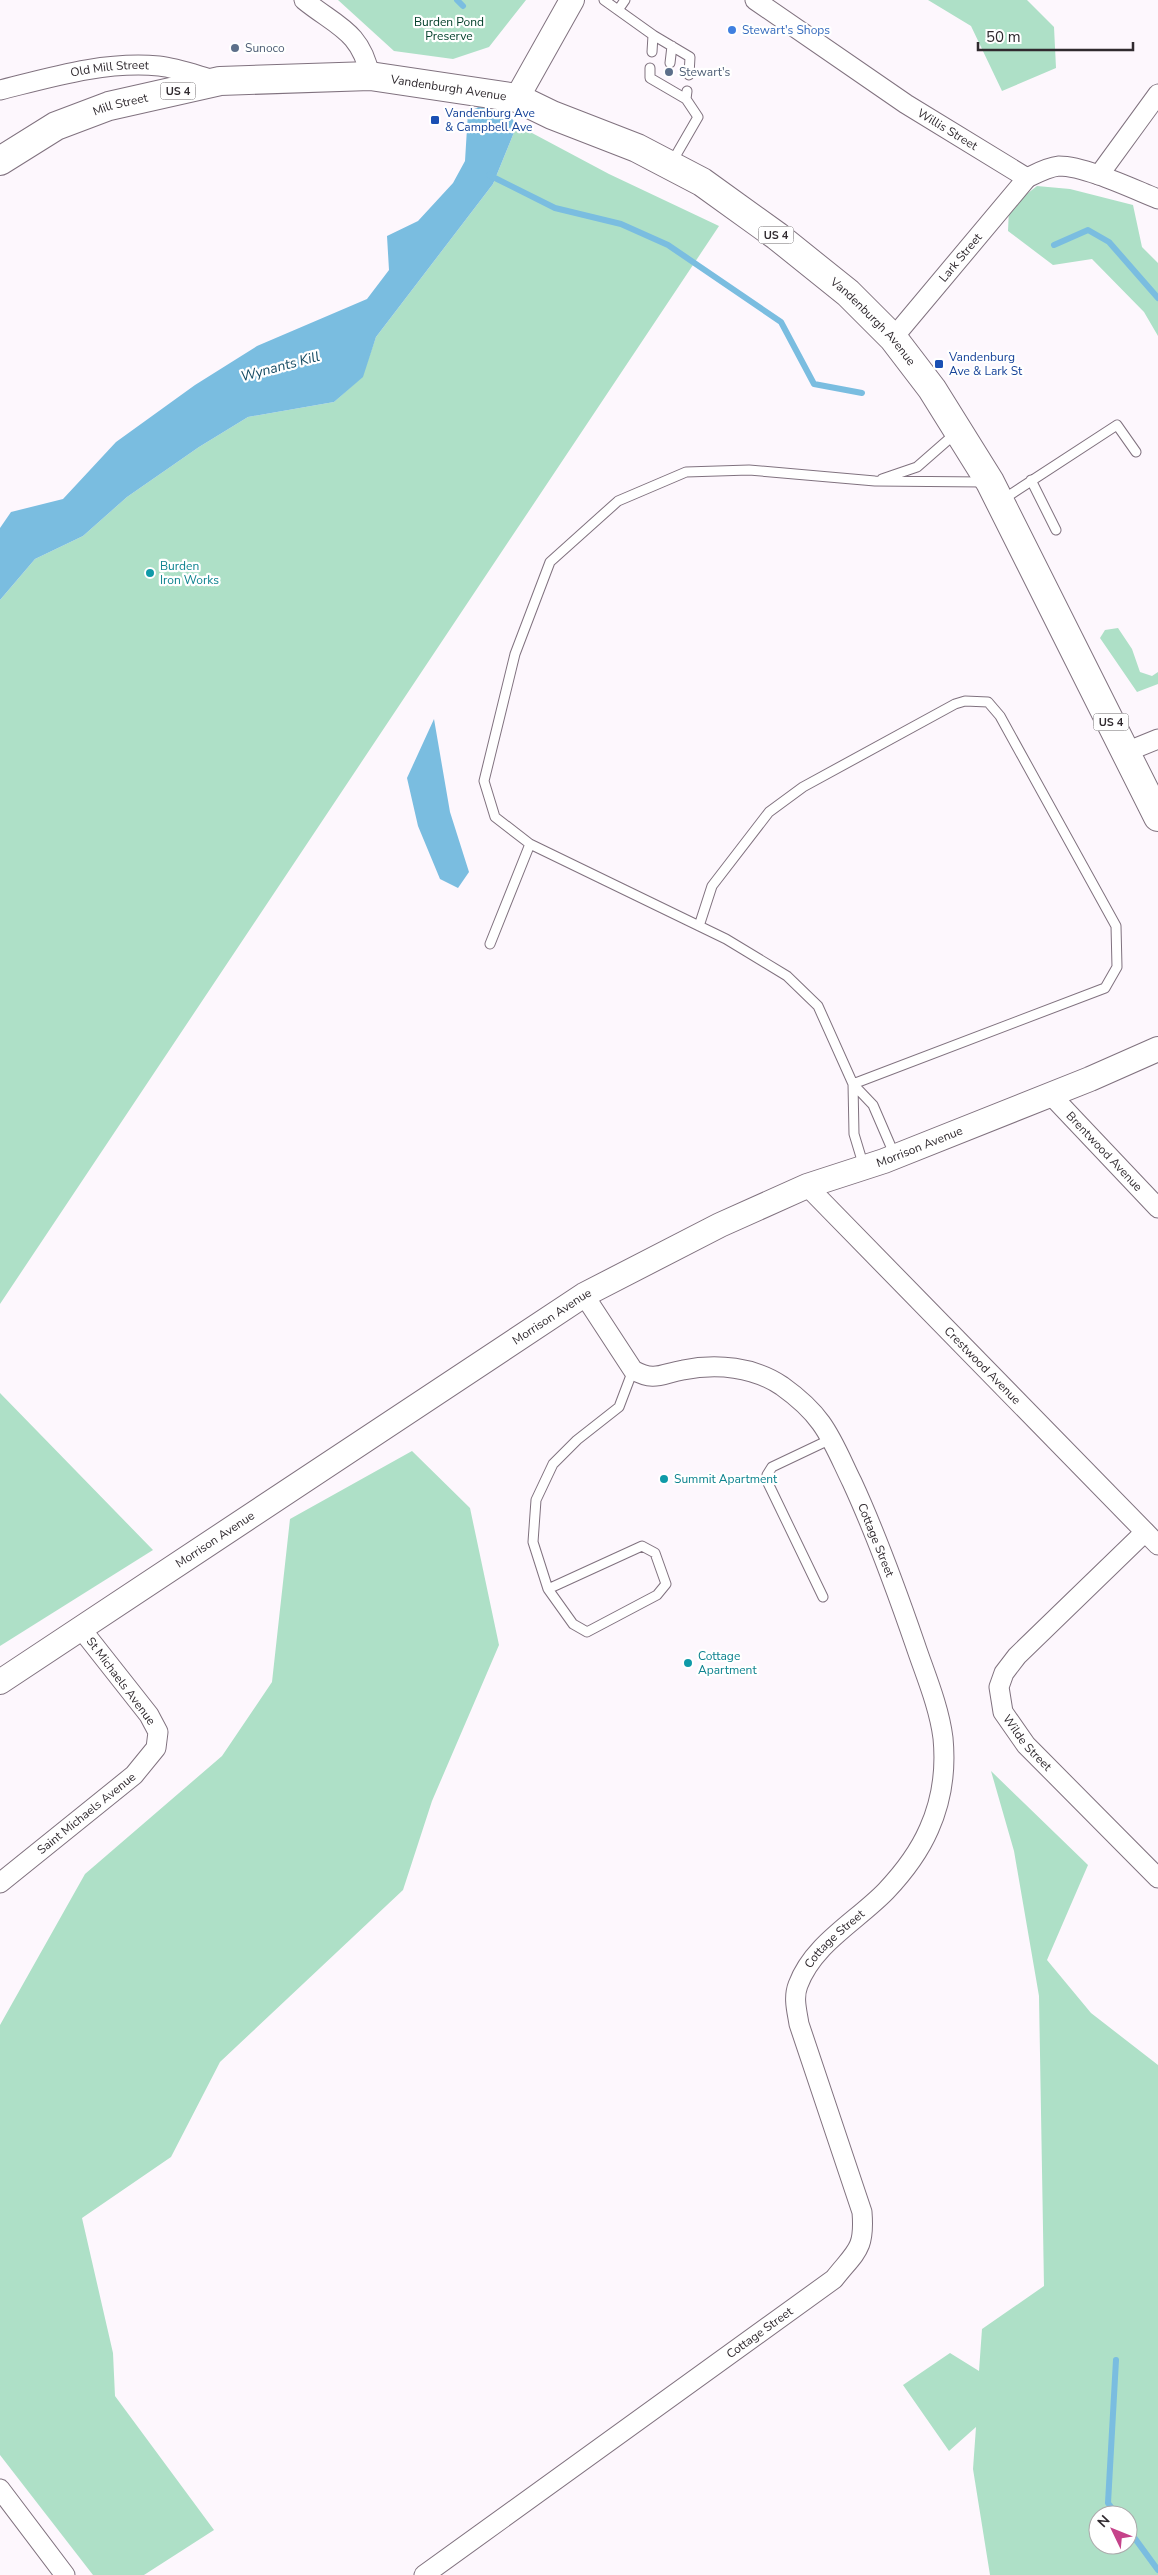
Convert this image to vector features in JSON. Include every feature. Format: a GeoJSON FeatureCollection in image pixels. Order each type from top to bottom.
{"type":"FeatureCollection","features":[{"type":"Feature","properties":{"kind":"main road","name":"Mill Street"},"geometry":{"type":"LineString","coordinates":[[0,161],[56,126],[109,106],[220,81],[370,76]]}},
{"type":"Feature","properties":{"kind":"main road","name":"Vandenburgh Avenue"},"geometry":{"type":"LineString","coordinates":[[370,76],[517,98],[552,115],[637,148],[702,182],[777,236],[848,293],[893,338],[932,389],[995,491],[1158,817]]}},
{"type":"Feature","properties":{"kind":"street"},"geometry":{"type":"LineString","coordinates":[[304,0],[355,38],[367,59],[370,76]]}},
{"type":"Feature","properties":{"kind":"street"},"geometry":{"type":"LineString","coordinates":[[517,98],[572,0]]}},
{"type":"Feature","properties":{"kind":"street","name":"Willis Street"},"geometry":{"type":"LineString","coordinates":[[755,0],[906,104],[1027,178]]}},
{"type":"Feature","properties":{"kind":"street","name":"Old Mill Street"},"geometry":{"type":"LineString","coordinates":[[0,90],[90,68],[119,66],[160,66],[220,81]]}},
{"type":"Feature","properties":{"kind":"street"},"geometry":{"type":"LineString","coordinates":[[1099,175],[1158,94]]}},
{"type":"Feature","properties":{"kind":"street"},"geometry":{"type":"LineString","coordinates":[[1027,178],[1043,170],[1060,166],[1099,175],[1158,199]]}},
{"type":"Feature","properties":{"kind":"street","name":"Lark Street"},"geometry":{"type":"LineString","coordinates":[[893,338],[1027,178]]}},
{"type":"Feature","properties":{"kind":"street"},"geometry":{"type":"LineString","coordinates":[[1126,752],[1158,739]]}},
{"type":"Feature","properties":{"kind":"street","name":"Morrison Avenue"},"geometry":{"type":"LineString","coordinates":[[0,1682],[82,1630],[584,1295],[720,1225],[807,1186],[895,1156],[1050,1094],[1158,1048]]}},
{"type":"Feature","properties":{"kind":"street","name":"Brentwood Avenue"},"geometry":{"type":"LineString","coordinates":[[1050,1094],[1158,1208]]}},
{"type":"Feature","properties":{"kind":"street","name":"Crestwood Avenue"},"geometry":{"type":"LineString","coordinates":[[807,1186],[1152,1539]]}},
{"type":"Feature","properties":{"kind":"street"},"geometry":{"type":"LineString","coordinates":[[584,1295],[633,1370]]}},
{"type":"Feature","properties":{"kind":"street","name":"Cottage Street"},"geometry":{"type":"LineString","coordinates":[[433,2572],[834,2279],[862,2244],[862,2212],[799,2024],[795,1998],[798,1984],[822,1949],[886,1891],[910,1861],[929,1830],[939,1802],[945,1770],[942,1736],[931,1690],[901,1603],[862,1505],[831,1439],[820,1421],[800,1400],[762,1375],[734,1368],[710,1367],[684,1370],[655,1378],[645,1377],[633,1370]]}},
{"type":"Feature","properties":{"kind":"street","name":"Wilde Street"},"geometry":{"type":"LineString","coordinates":[[1152,1539],[1017,1656],[1004,1673],[999,1687],[1003,1712],[1026,1745],[1158,1878]]}},
{"type":"Feature","properties":{"kind":"street","name":"St Michaels Avenue"},"geometry":{"type":"LineString","coordinates":[[82,1630],[149,1715],[158,1732]]}},
{"type":"Feature","properties":{"kind":"street","name":"Saint Michaels Avenue"},"geometry":{"type":"LineString","coordinates":[[0,1883],[134,1775],[156,1748],[158,1732]]}},
{"type":"Feature","properties":{"kind":"street"},"geometry":{"type":"LineString","coordinates":[[0,2489],[64,2575]]}},
{"type":"Feature","properties":{"kind":"lane"},"geometry":{"type":"LineString","coordinates":[[604,0],[653,35],[690,57],[689,75]]}},
{"type":"Feature","properties":{"kind":"lane"},"geometry":{"type":"LineString","coordinates":[[618,10],[625,0]]}},
{"type":"Feature","properties":{"kind":"lane"},"geometry":{"type":"LineString","coordinates":[[652,52],[653,35]]}},
{"type":"Feature","properties":{"kind":"lane"},"geometry":{"type":"LineString","coordinates":[[670,63],[672,46]]}},
{"type":"Feature","properties":{"kind":"lane"},"geometry":{"type":"LineString","coordinates":[[650,68],[650,78],[667,83],[686,95],[698,117],[671,165]]}},
{"type":"Feature","properties":{"kind":"lane"},"geometry":{"type":"LineString","coordinates":[[895,1156],[873,1105],[853,1084],[818,1006],[787,976],[726,939],[530,844],[495,817],[484,781],[514,654],[550,562],[618,501],[686,472],[749,470],[995,491],[1031,480],[1117,425],[1136,452]]}},
{"type":"Feature","properties":{"kind":"lane"},"geometry":{"type":"LineString","coordinates":[[875,481],[917,467],[958,431]]}},
{"type":"Feature","properties":{"kind":"lane"},"geometry":{"type":"LineString","coordinates":[[1031,480],[1056,530]]}},
{"type":"Feature","properties":{"kind":"lane"},"geometry":{"type":"LineString","coordinates":[[699,926],[712,886],[769,812],[803,787],[955,704],[965,701],[988,702],[1000,716],[1116,926],[1117,967],[1105,988],[853,1084]]}},
{"type":"Feature","properties":{"kind":"lane"},"geometry":{"type":"LineString","coordinates":[[490,944],[530,844]]}},
{"type":"Feature","properties":{"kind":"lane"},"geometry":{"type":"LineString","coordinates":[[853,1084],[854,1134],[864,1168]]}},
{"type":"Feature","properties":{"kind":"lane"},"geometry":{"type":"LineString","coordinates":[[548,1589],[642,1546],[655,1553],[666,1584],[657,1595],[587,1632],[573,1624],[548,1589],[533,1542],[536,1500],[553,1464],[577,1440],[619,1407],[633,1370]]}},
{"type":"Feature","properties":{"kind":"lane"},"geometry":{"type":"LineString","coordinates":[[823,1597],[768,1483],[767,1475],[772,1467],[831,1439]]}},
{"type":"Feature","properties":{"kind":"green space","name":"Burden Pond Preserve"},"geometry":{"type":"Polygon","coordinates":[[[338,0],[526,0],[489,47],[453,59],[394,51],[338,0]]]}},
{"type":"Feature","properties":{"kind":"green space"},"geometry":{"type":"Polygon","coordinates":[[[928,0],[1027,0],[1054,27],[1056,68],[1002,91],[971,26],[928,0]]]}},
{"type":"Feature","properties":{"kind":"green space"},"geometry":{"type":"Polygon","coordinates":[[[517,125],[609,174],[719,226],[0,1304],[0,600],[35,559],[83,536],[127,497],[199,447],[248,417],[334,402],[362,377],[376,337],[493,184],[517,125]]]}},
{"type":"Feature","properties":{"kind":"green space"},"geometry":{"type":"Polygon","coordinates":[[[1037,186],[1070,189],[1133,205],[1142,247],[1158,263],[1158,336],[1144,312],[1092,259],[1053,265],[1008,231],[1009,208],[1037,186]]]}},
{"type":"Feature","properties":{"kind":"green space"},"geometry":{"type":"Polygon","coordinates":[[[1118,628],[1132,649],[1140,672],[1152,676],[1158,672],[1158,684],[1137,692],[1100,638],[1105,630],[1118,628]]]}},
{"type":"Feature","properties":{"kind":"green space"},"geometry":{"type":"Polygon","coordinates":[[[0,1393],[153,1550],[0,1646],[0,1393]]]}},
{"type":"Feature","properties":{"kind":"green space"},"geometry":{"type":"Polygon","coordinates":[[[412,1451],[470,1508],[499,1645],[432,1801],[403,1890],[220,2062],[171,2157],[82,2218],[113,2353],[115,2396],[214,2530],[144,2575],[93,2575],[0,2455],[0,2025],[85,1874],[222,1756],[272,1682],[290,1519],[412,1451]]]}},
{"type":"Feature","properties":{"kind":"green space"},"geometry":{"type":"Polygon","coordinates":[[[991,1771],[1088,1865],[1047,1960],[1091,2013],[1158,2065],[1158,2575],[990,2575],[973,2469],[976,2427],[949,2451],[903,2385],[950,2353],[979,2371],[982,2329],[1044,2286],[1039,1996],[1014,1851],[991,1771]]]}},
{"type":"Feature","properties":{"kind":"water"},"geometry":{"type":"Polygon","coordinates":[[[487,103],[501,105],[517,125],[493,184],[376,337],[363,377],[334,402],[248,417],[199,447],[127,497],[83,536],[35,559],[0,600],[0,528],[11,512],[63,499],[116,442],[195,385],[257,346],[367,299],[389,270],[387,236],[418,221],[453,183],[465,161],[468,112],[487,103]]]}},
{"type":"Feature","properties":{"kind":"water"},"geometry":{"type":"Polygon","coordinates":[[[434,719],[450,812],[469,872],[458,888],[440,879],[418,826],[407,778],[434,719]]]}},
{"type":"Feature","properties":{"kind":"waterway","name":"Wynants Kill"},"geometry":{"type":"LineString","coordinates":[[457,0],[463,6]]}},
{"type":"Feature","properties":{"kind":"waterway"},"geometry":{"type":"LineString","coordinates":[[489,175],[555,208],[621,224],[668,245],[781,322],[814,384],[862,393]]}},
{"type":"Feature","properties":{"kind":"waterway"},"geometry":{"type":"LineString","coordinates":[[1054,245],[1088,230],[1109,242],[1158,298]]}},
{"type":"Feature","properties":{"kind":"waterway"},"geometry":{"type":"LineString","coordinates":[[1110,2505],[1108,2503],[1116,2360]]}},
{"type":"Feature","properties":{"kind":"waterway"},"geometry":{"type":"LineString","coordinates":[[1138,2543],[1158,2570]]}},
{"type":"Feature","properties":{"kind":"place","name":"Stewart's Shops"},"geometry":{"type":"Point","coordinates":[732,30]}},
{"type":"Feature","properties":{"kind":"place","name":"Sunoco"},"geometry":{"type":"Point","coordinates":[235,48]}},
{"type":"Feature","properties":{"kind":"place","name":"Stewart's"},"geometry":{"type":"Point","coordinates":[669,72]}},
{"type":"Feature","properties":{"kind":"place","name":"Vandenburg Ave & Campbell Ave"},"geometry":{"type":"Point","coordinates":[435,120]}},
{"type":"Feature","properties":{"kind":"place","name":"Vandenburg Ave & Lark St"},"geometry":{"type":"Point","coordinates":[939,364]}},
{"type":"Feature","properties":{"kind":"place","name":"Burden Iron Works"},"geometry":{"type":"Point","coordinates":[150,573]}},
{"type":"Feature","properties":{"kind":"place","name":"Summit Apartment"},"geometry":{"type":"Point","coordinates":[664,1479]}},
{"type":"Feature","properties":{"kind":"place","name":"Cottage Apartment"},"geometry":{"type":"Point","coordinates":[688,1663]}}]}
